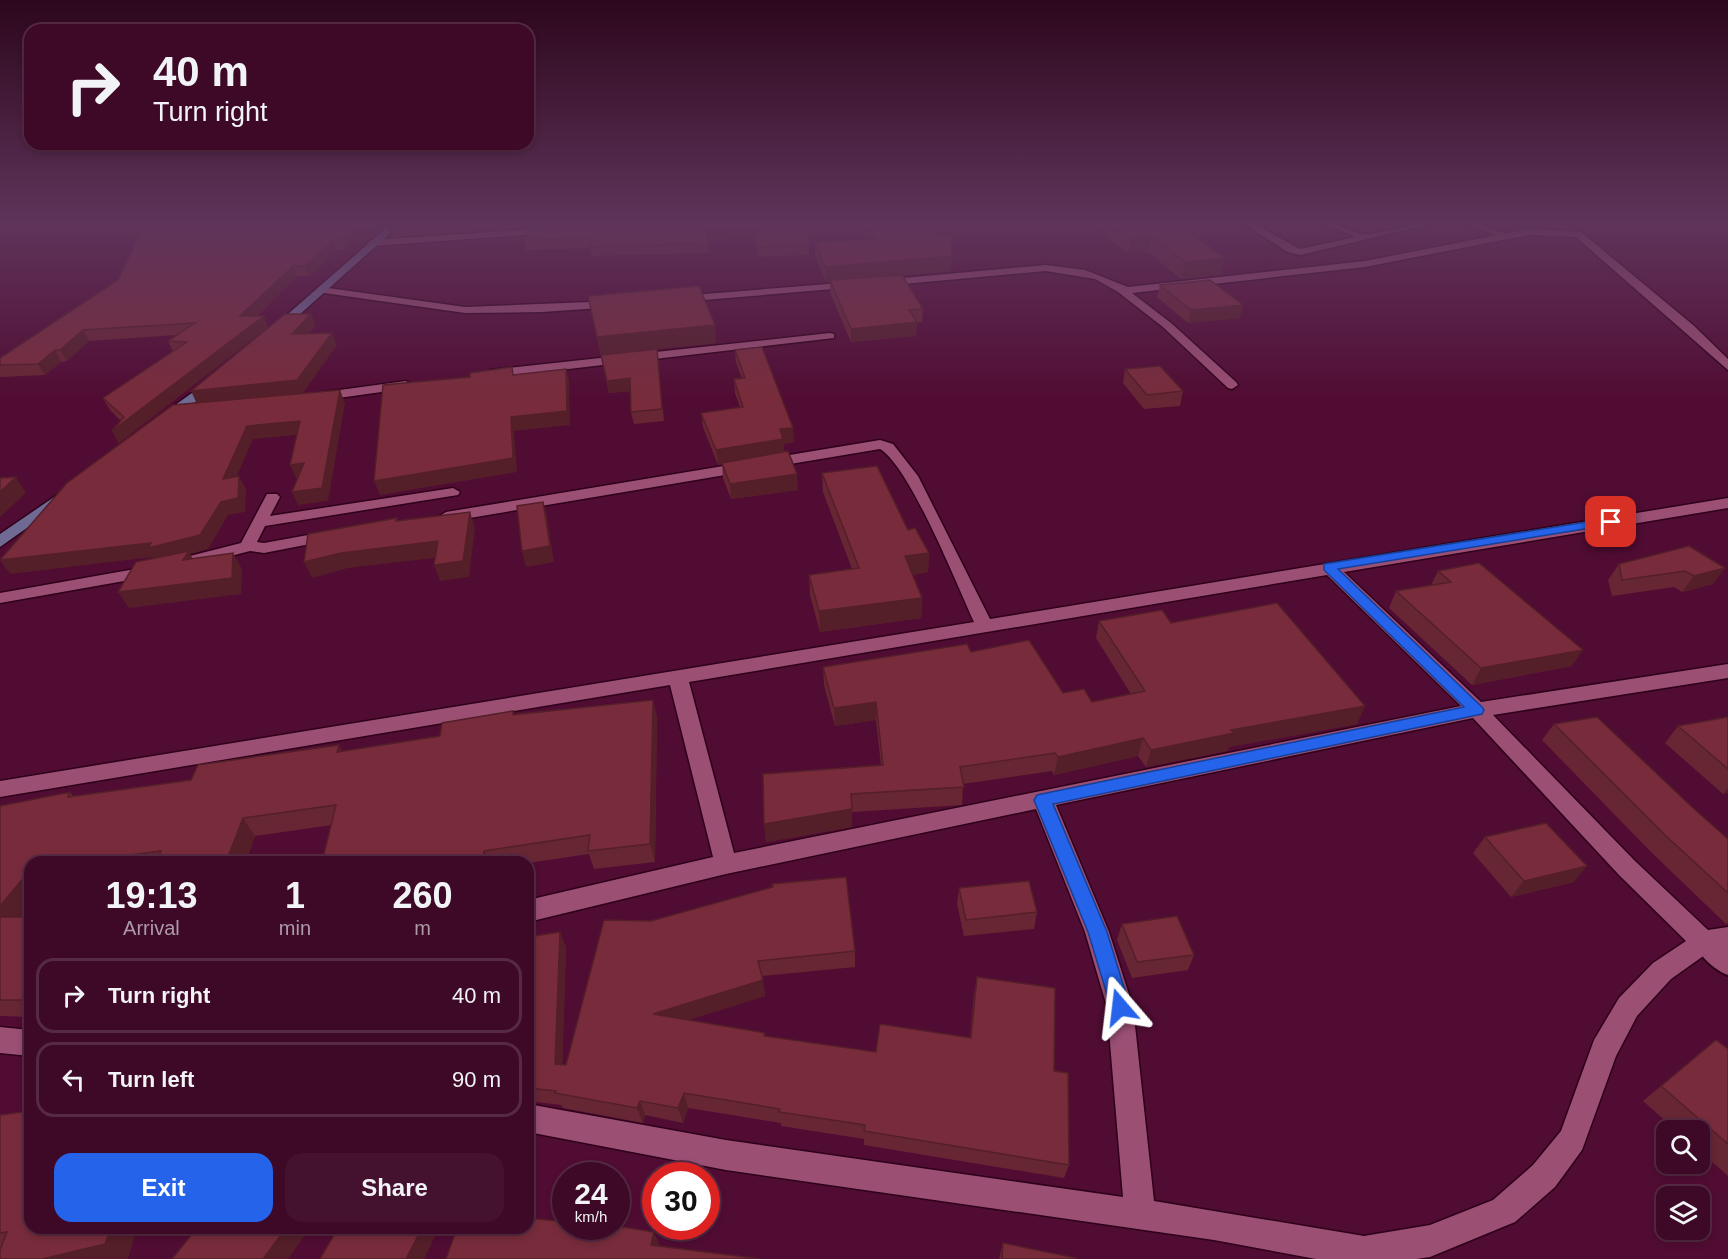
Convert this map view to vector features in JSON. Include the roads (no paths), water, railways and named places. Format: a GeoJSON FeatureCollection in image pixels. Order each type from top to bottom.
{"type":"FeatureCollection","features":[{"type":"Feature","properties":{"kind":"main road"},"geometry":{"type":"LineString","coordinates":[[266,339],[331,281]]}},
{"type":"Feature","properties":{"kind":"main road"},"geometry":{"type":"LineString","coordinates":[[157,425],[221,375]]}},
{"type":"Feature","properties":{"kind":"main road"},"geometry":{"type":"LineString","coordinates":[[0,542],[67,493]]}},
{"type":"Feature","properties":{"kind":"street"},"geometry":{"type":"LineString","coordinates":[[874,283],[900,281]]}},
{"type":"Feature","properties":{"kind":"street"},"geometry":{"type":"LineString","coordinates":[[1106,281],[1122,290],[1167,325],[1232,385]]}},
{"type":"Feature","properties":{"kind":"street"},"geometry":{"type":"LineString","coordinates":[[1122,290],[1208,281]]}},
{"type":"Feature","properties":{"kind":"street"},"geometry":{"type":"LineString","coordinates":[[1634,281],[1689,327],[1728,366]]}},
{"type":"Feature","properties":{"kind":"street"},"geometry":{"type":"LineString","coordinates":[[663,300],[863,284]]}},
{"type":"Feature","properties":{"kind":"street"},"geometry":{"type":"LineString","coordinates":[[321,290],[474,311],[630,303]]}},
{"type":"Feature","properties":{"kind":"street"},"geometry":{"type":"LineString","coordinates":[[475,376],[831,336]]}},
{"type":"Feature","properties":{"kind":"street"},"geometry":{"type":"LineString","coordinates":[[298,400],[420,383]]}},
{"type":"Feature","properties":{"kind":"street"},"geometry":{"type":"LineString","coordinates":[[175,412],[198,410]]}},
{"type":"Feature","properties":{"kind":"street"},"geometry":{"type":"LineString","coordinates":[[433,519],[691,478],[866,445],[888,446],[899,458],[916,486],[984,625]]}},
{"type":"Feature","properties":{"kind":"street"},"geometry":{"type":"LineString","coordinates":[[259,522],[453,492]]}},
{"type":"Feature","properties":{"kind":"street"},"geometry":{"type":"LineString","coordinates":[[250,546],[249,542],[272,497]]}},
{"type":"Feature","properties":{"kind":"street"},"geometry":{"type":"LineString","coordinates":[[0,789],[1728,502]]}},
{"type":"Feature","properties":{"kind":"street"},"geometry":{"type":"LineString","coordinates":[[0,598],[167,567],[250,546],[254,549],[280,546],[351,533]]}},
{"type":"Feature","properties":{"kind":"street"},"geometry":{"type":"LineString","coordinates":[[534,1119],[726,1155],[1140,1215],[1364,1252],[1430,1241],[1504,1211],[1544,1176],[1572,1140],[1604,1050],[1628,1007],[1662,971],[1716,940],[1627,868],[1477,710],[1329,567]]}},
{"type":"Feature","properties":{"kind":"street"},"geometry":{"type":"LineString","coordinates":[[534,910],[726,864],[1477,710],[1728,671]]}},
{"type":"Feature","properties":{"kind":"street"},"geometry":{"type":"LineString","coordinates":[[678,677],[726,864]]}},
{"type":"Feature","properties":{"kind":"street"},"geometry":{"type":"LineString","coordinates":[[1043,800],[1097,932],[1120,1007],[1140,1215]]}},
{"type":"Feature","properties":{"kind":"street"},"geometry":{"type":"LineString","coordinates":[[0,1040],[24,1042]]}},
{"type":"Feature","properties":{"kind":"lane"},"geometry":{"type":"LineString","coordinates":[[1716,940],[1728,964]]}}]}
